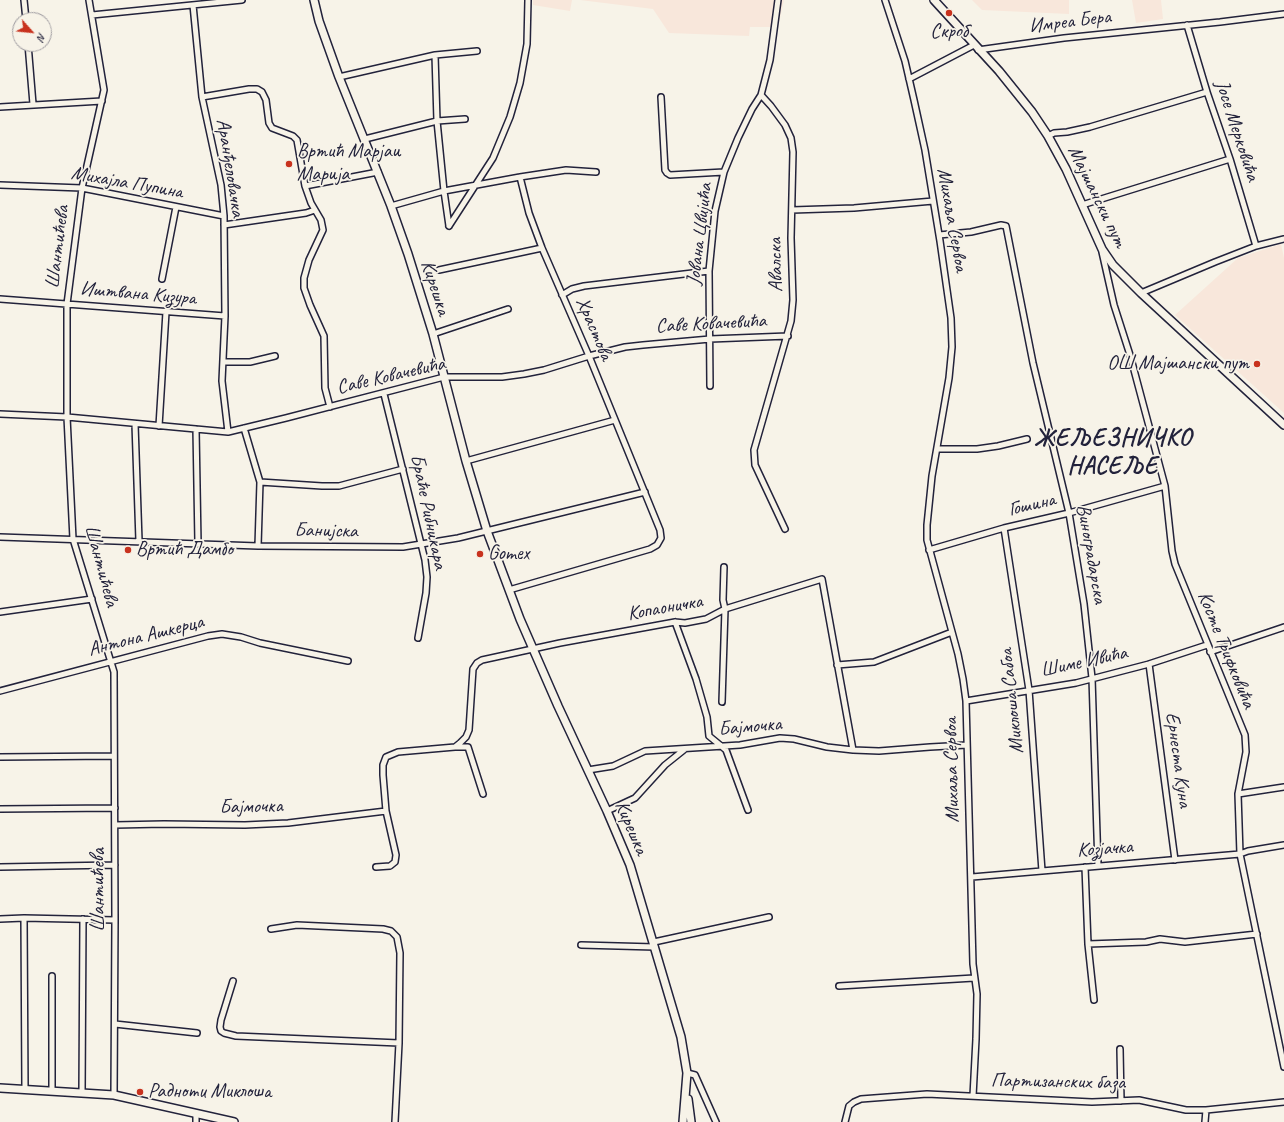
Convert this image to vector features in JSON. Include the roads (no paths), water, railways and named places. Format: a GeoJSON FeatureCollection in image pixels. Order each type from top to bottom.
{"type":"FeatureCollection","features":[{"type":"Feature","properties":{"kind":"street"},"geometry":{"type":"LineString","coordinates":[[24,0],[25,12]]}},
{"type":"Feature","properties":{"kind":"street","name":"Шантићева"},"geometry":{"type":"LineString","coordinates":[[89,0],[104,90],[82,188],[67,304],[67,418],[73,539],[112,661],[115,685],[114,808],[116,920],[114,1095]]}},
{"type":"Feature","properties":{"kind":"street"},"geometry":{"type":"LineString","coordinates":[[92,16],[193,3],[242,0]]}},
{"type":"Feature","properties":{"kind":"street","name":"Кирешка"},"geometry":{"type":"LineString","coordinates":[[314,0],[319,21],[339,77],[378,172],[408,254],[433,334],[466,460],[487,531],[533,650],[607,811],[630,865],[681,1037],[687,1073],[683,1122]]}},
{"type":"Feature","properties":{"kind":"street"},"geometry":{"type":"LineString","coordinates":[[435,56],[437,121],[449,226],[493,158],[510,117],[520,83],[526,44],[528,0]]}},
{"type":"Feature","properties":{"kind":"street","name":"Јована Цвијића"},"geometry":{"type":"LineString","coordinates":[[710,386],[708,271],[715,211],[724,172],[738,138],[752,109],[761,95],[770,60],[778,0]]}},
{"type":"Feature","properties":{"kind":"street","name":"Михаља Сервоа"},"geometry":{"type":"LineString","coordinates":[[885,0],[905,61],[924,150],[948,289],[951,318],[952,347],[949,378],[937,449],[927,525],[927,540],[964,679],[966,701],[974,978],[977,994],[972,1096]]}},
{"type":"Feature","properties":{"kind":"street","name":"Мајшански пут"},"geometry":{"type":"LineString","coordinates":[[934,0],[1015,90],[1048,136],[1066,169],[1102,249],[1113,265],[1141,293],[1284,425]]}},
{"type":"Feature","properties":{"kind":"street","name":"Аранђеловачка"},"geometry":{"type":"LineString","coordinates":[[193,3],[202,97],[221,185],[224,216],[225,316],[222,381],[228,432]]}},
{"type":"Feature","properties":{"kind":"street","name":"Имреа Бера"},"geometry":{"type":"LineString","coordinates":[[909,79],[976,47],[1284,14]]}},
{"type":"Feature","properties":{"kind":"street","name":"Јосе Мерковића"},"geometry":{"type":"LineString","coordinates":[[1187,25],[1256,246]]}},
{"type":"Feature","properties":{"kind":"street"},"geometry":{"type":"LineString","coordinates":[[339,77],[435,56],[477,51]]}},
{"type":"Feature","properties":{"kind":"street"},"geometry":{"type":"LineString","coordinates":[[29,52],[33,104]]}},
{"type":"Feature","properties":{"kind":"street"},"geometry":{"type":"LineString","coordinates":[[202,97],[257,89],[262,92],[266,100],[269,123],[272,128],[293,136],[297,140],[305,186],[311,202],[321,220],[323,230],[309,260],[304,278],[304,288],[324,336],[325,388],[330,407]]}},
{"type":"Feature","properties":{"kind":"street"},"geometry":{"type":"LineString","coordinates":[[1048,136],[1090,127],[1207,92]]}},
{"type":"Feature","properties":{"kind":"street","name":"Авалска"},"geometry":{"type":"LineString","coordinates":[[761,95],[785,125],[791,138],[792,152],[791,321],[788,336],[754,450],[755,465],[785,529]]}},
{"type":"Feature","properties":{"kind":"street"},"geometry":{"type":"LineString","coordinates":[[661,97],[665,170],[667,173],[670,175],[724,172]]}},
{"type":"Feature","properties":{"kind":"street"},"geometry":{"type":"LineString","coordinates":[[0,107],[102,101]]}},
{"type":"Feature","properties":{"kind":"street"},"geometry":{"type":"LineString","coordinates":[[365,139],[437,121],[465,119]]}},
{"type":"Feature","properties":{"kind":"street"},"geometry":{"type":"LineString","coordinates":[[1082,205],[1230,159]]}},
{"type":"Feature","properties":{"kind":"street"},"geometry":{"type":"LineString","coordinates":[[391,206],[444,191],[520,176],[566,170],[596,172]]}},
{"type":"Feature","properties":{"kind":"street"},"geometry":{"type":"LineString","coordinates":[[305,186],[378,172]]}},
{"type":"Feature","properties":{"kind":"street","name":"Храстова"},"geometry":{"type":"LineString","coordinates":[[520,176],[542,248],[589,356],[645,492]]}},
{"type":"Feature","properties":{"kind":"street","name":"Михајла Пупина"},"geometry":{"type":"LineString","coordinates":[[0,185],[82,188],[224,216]]}},
{"type":"Feature","properties":{"kind":"street"},"geometry":{"type":"LineString","coordinates":[[792,210],[854,208],[933,201]]}},
{"type":"Feature","properties":{"kind":"street"},"geometry":{"type":"LineString","coordinates":[[162,279],[176,207]]}},
{"type":"Feature","properties":{"kind":"street"},"geometry":{"type":"LineString","coordinates":[[224,225],[306,213],[315,210]]}},
{"type":"Feature","properties":{"kind":"street","name":"Виноградарска"},"geometry":{"type":"LineString","coordinates":[[939,235],[972,232],[1001,225],[1006,226],[1033,363],[1069,513],[1084,604],[1092,678],[1098,866]]}},
{"type":"Feature","properties":{"kind":"street"},"geometry":{"type":"LineString","coordinates":[[1141,293],[1256,246],[1284,239]]}},
{"type":"Feature","properties":{"kind":"street"},"geometry":{"type":"LineString","coordinates":[[439,270],[542,248]]}},
{"type":"Feature","properties":{"kind":"street","name":"Косте Трифковића"},"geometry":{"type":"LineString","coordinates":[[1102,249],[1114,305],[1130,355],[1165,486],[1175,564],[1245,735],[1246,752],[1238,794],[1240,854],[1284,1066]]}},
{"type":"Feature","properties":{"kind":"street"},"geometry":{"type":"LineString","coordinates":[[562,295],[572,289],[584,286],[708,271]]}},
{"type":"Feature","properties":{"kind":"street","name":"Иштвана Кизура"},"geometry":{"type":"LineString","coordinates":[[0,299],[225,316]]}},
{"type":"Feature","properties":{"kind":"street"},"geometry":{"type":"LineString","coordinates":[[433,334],[508,309]]}},
{"type":"Feature","properties":{"kind":"street"},"geometry":{"type":"LineString","coordinates":[[158,426],[166,312]]}},
{"type":"Feature","properties":{"kind":"street","name":"Саве Ковачевића"},"geometry":{"type":"LineString","coordinates":[[0,414],[67,418],[228,432],[384,394],[444,377],[502,377],[524,374],[544,370],[589,356],[643,344],[710,339],[788,336]]}},
{"type":"Feature","properties":{"kind":"street"},"geometry":{"type":"LineString","coordinates":[[223,362],[250,362],[275,356]]}},
{"type":"Feature","properties":{"kind":"street","name":"Браће Рибникара"},"geometry":{"type":"LineString","coordinates":[[384,394],[420,545],[425,560],[427,577],[426,593],[418,638]]}},
{"type":"Feature","properties":{"kind":"street"},"geometry":{"type":"LineString","coordinates":[[466,460],[615,420]]}},
{"type":"Feature","properties":{"kind":"street"},"geometry":{"type":"LineString","coordinates":[[136,424],[139,541]]}},
{"type":"Feature","properties":{"kind":"street"},"geometry":{"type":"LineString","coordinates":[[244,428],[260,482],[258,546]]}},
{"type":"Feature","properties":{"kind":"street"},"geometry":{"type":"LineString","coordinates":[[196,429],[198,543]]}},
{"type":"Feature","properties":{"kind":"street"},"geometry":{"type":"LineString","coordinates":[[937,449],[977,449],[1027,439]]}},
{"type":"Feature","properties":{"kind":"street"},"geometry":{"type":"LineString","coordinates":[[260,482],[339,486],[403,469]]}},
{"type":"Feature","properties":{"kind":"street","name":"Гошина"},"geometry":{"type":"LineString","coordinates":[[929,550],[1004,528],[1069,513],[1165,486]]}},
{"type":"Feature","properties":{"kind":"street"},"geometry":{"type":"LineString","coordinates":[[509,590],[650,549],[657,545],[661,538],[660,530],[645,492]]}},
{"type":"Feature","properties":{"kind":"street","name":"Банијска"},"geometry":{"type":"LineString","coordinates":[[0,537],[258,546],[403,547],[458,538],[645,492]]}},
{"type":"Feature","properties":{"kind":"street","name":"Миклоша Сабоа"},"geometry":{"type":"LineString","coordinates":[[1004,528],[1029,690],[1042,870]]}},
{"type":"Feature","properties":{"kind":"street"},"geometry":{"type":"LineString","coordinates":[[722,702],[725,609],[723,600],[724,567]]}},
{"type":"Feature","properties":{"kind":"street","name":"Копаоничка"},"geometry":{"type":"LineString","coordinates":[[533,650],[674,622],[685,623],[706,619],[725,609],[822,579],[837,665]]}},
{"type":"Feature","properties":{"kind":"street"},"geometry":{"type":"LineString","coordinates":[[0,612],[92,599]]}},
{"type":"Feature","properties":{"kind":"street"},"geometry":{"type":"LineString","coordinates":[[674,622],[696,679],[706,717],[709,736],[726,750],[748,810]]}},
{"type":"Feature","properties":{"kind":"street"},"geometry":{"type":"LineString","coordinates":[[1210,652],[1284,627]]}},
{"type":"Feature","properties":{"kind":"street"},"geometry":{"type":"LineString","coordinates":[[852,750],[837,665],[853,665],[874,662],[952,632]]}},
{"type":"Feature","properties":{"kind":"street","name":"Антона Ашкерца"},"geometry":{"type":"LineString","coordinates":[[0,691],[197,638],[222,634],[348,661]]}},
{"type":"Feature","properties":{"kind":"street","name":"Шиме Ивића"},"geometry":{"type":"LineString","coordinates":[[966,701],[1076,683],[1149,664],[1207,645]]}},
{"type":"Feature","properties":{"kind":"street"},"geometry":{"type":"LineString","coordinates":[[455,747],[466,737],[469,730],[473,669],[477,663],[482,660],[533,650]]}},
{"type":"Feature","properties":{"kind":"street","name":"Ернеста Куна"},"geometry":{"type":"LineString","coordinates":[[1149,664],[1175,860]]}},
{"type":"Feature","properties":{"kind":"street"},"geometry":{"type":"LineString","coordinates":[[466,737],[482,794]]}},
{"type":"Feature","properties":{"kind":"street","name":"Бајмочка"},"geometry":{"type":"LineString","coordinates":[[588,770],[613,766],[645,751],[740,745],[780,738],[794,739],[827,747],[852,750],[879,751],[967,745]]}},
{"type":"Feature","properties":{"kind":"street"},"geometry":{"type":"LineString","coordinates":[[376,867],[390,866],[395,862],[396,855],[386,810],[382,765],[386,757],[398,752],[468,746]]}},
{"type":"Feature","properties":{"kind":"street"},"geometry":{"type":"LineString","coordinates":[[607,811],[635,798],[665,765],[686,748]]}},
{"type":"Feature","properties":{"kind":"street"},"geometry":{"type":"LineString","coordinates":[[0,757],[114,756]]}},
{"type":"Feature","properties":{"kind":"street"},"geometry":{"type":"LineString","coordinates":[[1238,794],[1284,787]]}},
{"type":"Feature","properties":{"kind":"street"},"geometry":{"type":"LineString","coordinates":[[0,809],[114,808]]}},
{"type":"Feature","properties":{"kind":"street","name":"Бајмочка"},"geometry":{"type":"LineString","coordinates":[[115,825],[245,825],[288,823],[386,810]]}},
{"type":"Feature","properties":{"kind":"street","name":"Козјачка"},"geometry":{"type":"LineString","coordinates":[[972,877],[1240,854],[1248,851],[1284,845]]}},
{"type":"Feature","properties":{"kind":"street"},"geometry":{"type":"LineString","coordinates":[[0,867],[115,865]]}},
{"type":"Feature","properties":{"kind":"street"},"geometry":{"type":"LineString","coordinates":[[1085,867],[1088,944],[1094,1000]]}},
{"type":"Feature","properties":{"kind":"street"},"geometry":{"type":"LineString","coordinates":[[581,945],[654,945],[769,917]]}},
{"type":"Feature","properties":{"kind":"street"},"geometry":{"type":"LineString","coordinates":[[0,920],[24,918],[116,920]]}},
{"type":"Feature","properties":{"kind":"street"},"geometry":{"type":"LineString","coordinates":[[24,918],[26,1090]]}},
{"type":"Feature","properties":{"kind":"street"},"geometry":{"type":"LineString","coordinates":[[82,1093],[83,919]]}},
{"type":"Feature","properties":{"kind":"street"},"geometry":{"type":"LineString","coordinates":[[271,930],[297,925],[383,929],[391,931],[397,937],[400,953],[399,1043],[394,1122]]}},
{"type":"Feature","properties":{"kind":"street"},"geometry":{"type":"LineString","coordinates":[[1088,944],[1146,942],[1160,940],[1185,942],[1257,934]]}},
{"type":"Feature","properties":{"kind":"street"},"geometry":{"type":"LineString","coordinates":[[52,976],[52,1091]]}},
{"type":"Feature","properties":{"kind":"street"},"geometry":{"type":"LineString","coordinates":[[839,986],[974,978]]}},
{"type":"Feature","properties":{"kind":"street"},"geometry":{"type":"LineString","coordinates":[[233,981],[220,1027],[221,1031],[224,1033],[236,1036],[399,1043]]}},
{"type":"Feature","properties":{"kind":"street"},"geometry":{"type":"LineString","coordinates":[[115,1024],[197,1033]]}},
{"type":"Feature","properties":{"kind":"street"},"geometry":{"type":"LineString","coordinates":[[1120,1049],[1121,1101]]}},
{"type":"Feature","properties":{"kind":"street"},"geometry":{"type":"LineString","coordinates":[[687,1073],[695,1075],[716,1122]]}},
{"type":"Feature","properties":{"kind":"street"},"geometry":{"type":"LineString","coordinates":[[0,1088],[114,1095],[196,1118],[234,1122]]}},
{"type":"Feature","properties":{"kind":"street","name":"Кирешка"},"geometry":{"type":"LineString","coordinates":[[686,1091],[692,1122]]}},
{"type":"Feature","properties":{"kind":"street","name":"Партизанских база"},"geometry":{"type":"LineString","coordinates":[[845,1122],[849,1106],[860,1099],[927,1094],[1092,1102],[1140,1100],[1186,1110],[1206,1110],[1284,1102]]}},
{"type":"Feature","properties":{"kind":"street"},"geometry":{"type":"LineString","coordinates":[[1205,1122],[1206,1110]]}},
{"type":"Feature","properties":{"kind":"place","name":"Скроб"},"geometry":{"type":"Point","coordinates":[949,13]}},
{"type":"Feature","properties":{"kind":"place","name":"Вртић Марјаи Марија"},"geometry":{"type":"Point","coordinates":[289,164]}},
{"type":"Feature","properties":{"kind":"place","name":"ОШ Мајшански пут"},"geometry":{"type":"Point","coordinates":[1257,364]}},
{"type":"Feature","properties":{"kind":"place","name":"Вртић Дамбо"},"geometry":{"type":"Point","coordinates":[128,550]}},
{"type":"Feature","properties":{"kind":"place","name":"Gomex"},"geometry":{"type":"Point","coordinates":[480,554]}},
{"type":"Feature","properties":{"kind":"place","name":"Радноти Миклоша"},"geometry":{"type":"Point","coordinates":[140,1092]}},
{"type":"Feature","properties":{"kind":"district","name":"ЖЕЉЕЗНИЧКО НАСЕЉЕ"},"geometry":{"type":"Point","coordinates":[1113,453]}}]}
